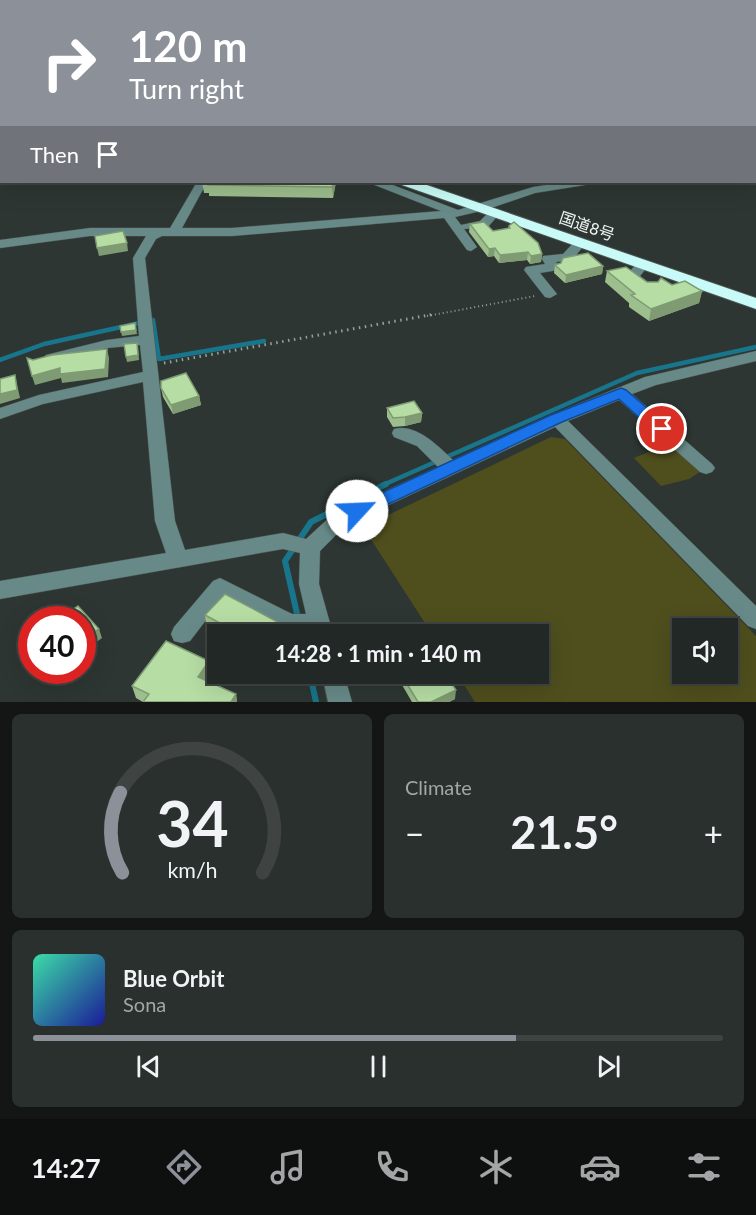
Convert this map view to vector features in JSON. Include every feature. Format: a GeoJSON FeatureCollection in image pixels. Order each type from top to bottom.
{"type":"FeatureCollection","features":[{"type":"Feature","properties":{"kind":"highway","name":"国道8号"},"geometry":{"type":"LineString","coordinates":[[410,183],[756,304]]}},
{"type":"Feature","properties":{"kind":"street"},"geometry":{"type":"LineString","coordinates":[[178,560],[165,521],[139,258],[152,237],[165,233],[201,183]]}},
{"type":"Feature","properties":{"kind":"street"},"geometry":{"type":"LineString","coordinates":[[378,183],[453,214],[471,247]]}},
{"type":"Feature","properties":{"kind":"street"},"geometry":{"type":"LineString","coordinates":[[0,244],[90,232],[232,232],[453,214],[488,210],[533,190],[578,183]]}},
{"type":"Feature","properties":{"kind":"street"},"geometry":{"type":"LineString","coordinates":[[467,226],[484,224],[488,210]]}},
{"type":"Feature","properties":{"kind":"street"},"geometry":{"type":"LineString","coordinates":[[550,294],[531,270],[553,267],[548,260],[567,257],[580,243]]}},
{"type":"Feature","properties":{"kind":"street"},"geometry":{"type":"LineString","coordinates":[[643,265],[632,277],[650,288]]}},
{"type":"Feature","properties":{"kind":"street"},"geometry":{"type":"LineString","coordinates":[[35,362],[107,344],[148,340]]}},
{"type":"Feature","properties":{"kind":"street"},"geometry":{"type":"LineString","coordinates":[[320,624],[309,584],[310,548],[339,520],[556,419],[651,381],[756,356]]}},
{"type":"Feature","properties":{"kind":"street"},"geometry":{"type":"LineString","coordinates":[[0,414],[39,400],[151,370]]}},
{"type":"Feature","properties":{"kind":"street"},"geometry":{"type":"LineString","coordinates":[[621,393],[706,468]]}},
{"type":"Feature","properties":{"kind":"street"},"geometry":{"type":"LineString","coordinates":[[556,419],[756,620]]}},
{"type":"Feature","properties":{"kind":"street"},"geometry":{"type":"LineString","coordinates":[[400,433],[423,442],[450,468]]}},
{"type":"Feature","properties":{"kind":"street"},"geometry":{"type":"LineString","coordinates":[[0,590],[283,541],[310,548]]}},
{"type":"Feature","properties":{"kind":"street"},"geometry":{"type":"LineString","coordinates":[[182,634],[220,587],[295,624]]}},
{"type":"Feature","properties":{"kind":"street"},"geometry":{"type":"LineString","coordinates":[[336,684],[340,702]]}},
{"type":"Feature","properties":{"kind":"path"},"geometry":{"type":"LineString","coordinates":[[151,370],[550,294]]}},
{"type":"Feature","properties":{"kind":"shaded area"},"geometry":{"type":"Polygon","coordinates":[[[551,437],[565,439],[756,636],[756,702],[475,702],[463,684],[549,684],[549,624],[426,624],[363,527],[551,437]]]}},
{"type":"Feature","properties":{"kind":"shaded area"},"geometry":{"type":"Polygon","coordinates":[[[675,441],[706,468],[689,479],[661,486],[634,458],[675,441]]]}},
{"type":"Feature","properties":{"kind":"building"},"geometry":{"type":"Polygon","coordinates":[[[209,183],[334,183],[332,187],[208,185],[209,183]]]}},
{"type":"Feature","properties":{"kind":"building"},"geometry":{"type":"Polygon","coordinates":[[[484,222],[493,231],[510,228],[509,226],[514,222],[538,243],[542,254],[531,256],[528,252],[500,255],[495,248],[489,249],[470,224],[484,222]]]}},
{"type":"Feature","properties":{"kind":"building"},"geometry":{"type":"Polygon","coordinates":[[[123,231],[127,243],[97,248],[95,236],[123,231]]]}},
{"type":"Feature","properties":{"kind":"building"},"geometry":{"type":"Polygon","coordinates":[[[588,253],[603,266],[566,275],[555,265],[561,263],[563,258],[588,253]]]}},
{"type":"Feature","properties":{"kind":"building"},"geometry":{"type":"Polygon","coordinates":[[[626,267],[647,282],[658,282],[661,278],[672,285],[685,281],[702,291],[651,309],[631,295],[635,294],[607,271],[626,267]]]}},
{"type":"Feature","properties":{"kind":"building"},"geometry":{"type":"Polygon","coordinates":[[[135,323],[136,330],[121,332],[120,326],[135,323]]]}},
{"type":"Feature","properties":{"kind":"building"},"geometry":{"type":"Polygon","coordinates":[[[137,343],[138,355],[126,357],[124,344],[137,343]]]}},
{"type":"Feature","properties":{"kind":"building"},"geometry":{"type":"Polygon","coordinates":[[[107,349],[105,369],[60,374],[60,368],[32,376],[27,358],[33,360],[52,355],[107,349]]]}},
{"type":"Feature","properties":{"kind":"building"},"geometry":{"type":"Polygon","coordinates":[[[186,373],[199,396],[171,405],[161,388],[161,381],[186,373]]]}},
{"type":"Feature","properties":{"kind":"building"},"geometry":{"type":"Polygon","coordinates":[[[15,375],[17,390],[0,394],[0,379],[15,375]]]}},
{"type":"Feature","properties":{"kind":"building"},"geometry":{"type":"Polygon","coordinates":[[[414,401],[422,413],[393,418],[387,408],[414,401]]]}},
{"type":"Feature","properties":{"kind":"building"},"geometry":{"type":"Polygon","coordinates":[[[225,594],[281,624],[222,624],[205,615],[225,594]]]}},
{"type":"Feature","properties":{"kind":"building"},"geometry":{"type":"Polygon","coordinates":[[[166,641],[207,660],[207,664],[198,677],[207,681],[207,684],[214,684],[236,694],[231,702],[143,702],[149,694],[132,686],[166,641]]]}},
{"type":"Feature","properties":{"kind":"building"},"geometry":{"type":"Polygon","coordinates":[[[407,684],[452,684],[456,690],[431,702],[418,702],[407,684]]]}},
{"type":"Feature","properties":{"kind":"waterway"},"geometry":{"type":"LineString","coordinates":[[0,360],[44,344],[153,320],[159,359],[264,341]]}},
{"type":"Feature","properties":{"kind":"waterway"},"geometry":{"type":"LineString","coordinates":[[383,485],[637,373],[756,347]]}},
{"type":"Feature","properties":{"kind":"waterway"},"geometry":{"type":"LineString","coordinates":[[298,618],[285,561],[311,522],[386,484]]}},
{"type":"Feature","properties":{"kind":"waterway"},"geometry":{"type":"LineString","coordinates":[[312,684],[316,702]]}},
{"type":"Feature","properties":{"kind":"route"},"geometry":{"type":"LineString","coordinates":[[357,511],[556,419],[621,393],[662,429]]}}]}
